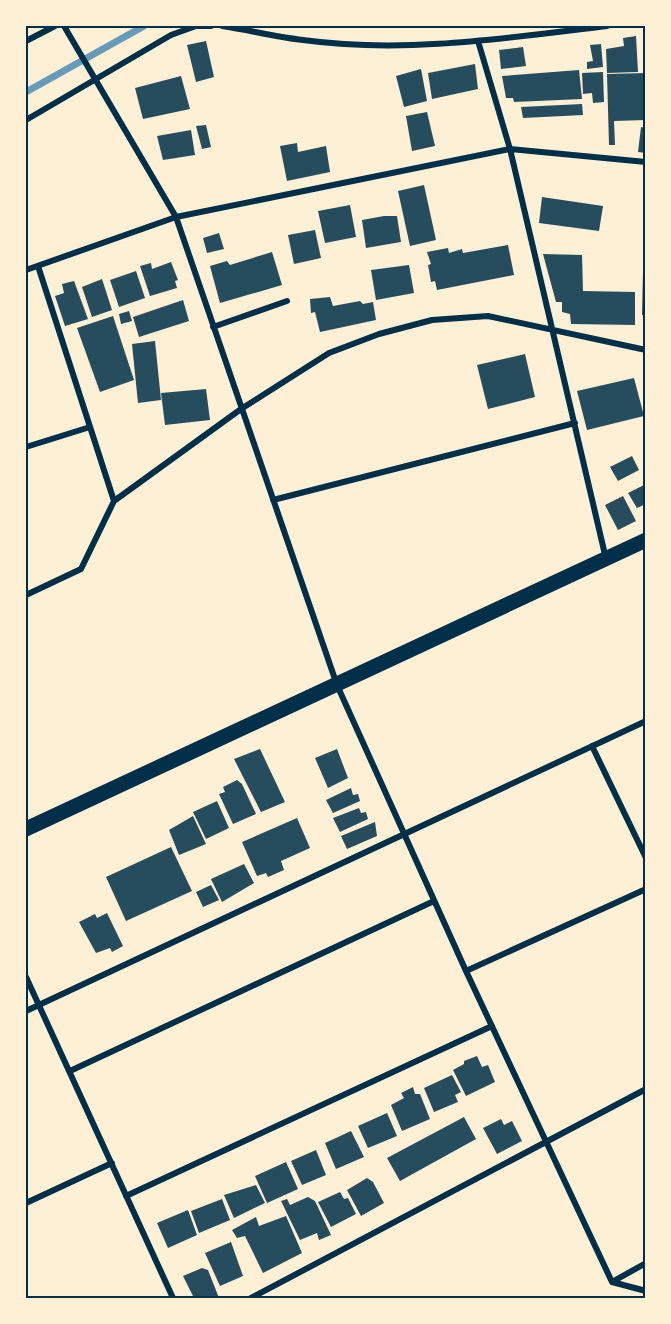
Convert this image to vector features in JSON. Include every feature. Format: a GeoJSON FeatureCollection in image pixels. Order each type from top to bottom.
{"type":"FeatureCollection","features":[{"type":"Feature","properties":{"kind":"main road"},"geometry":{"type":"LineString","coordinates":[[26,829],[645,540]]}},
{"type":"Feature","properties":{"kind":"street"},"geometry":{"type":"LineString","coordinates":[[26,41],[55,26]]}},
{"type":"Feature","properties":{"kind":"street"},"geometry":{"type":"LineString","coordinates":[[63,26],[176,218],[337,685],[466,971],[612,1282],[645,1291]]}},
{"type":"Feature","properties":{"kind":"street"},"geometry":{"type":"LineString","coordinates":[[26,120],[96,82],[171,35],[196,26],[211,26]]}},
{"type":"Feature","properties":{"kind":"street"},"geometry":{"type":"LineString","coordinates":[[222,26],[304,40],[371,44],[478,41],[607,26]]}},
{"type":"Feature","properties":{"kind":"street"},"geometry":{"type":"LineString","coordinates":[[478,41],[510,149],[606,559]]}},
{"type":"Feature","properties":{"kind":"street"},"geometry":{"type":"LineString","coordinates":[[26,270],[176,218],[510,149],[645,162]]}},
{"type":"Feature","properties":{"kind":"street"},"geometry":{"type":"LineString","coordinates":[[38,266],[114,501]]}},
{"type":"Feature","properties":{"kind":"street"},"geometry":{"type":"LineString","coordinates":[[213,327],[287,301]]}},
{"type":"Feature","properties":{"kind":"street"},"geometry":{"type":"LineString","coordinates":[[26,595],[81,569],[114,501],[241,409],[329,353],[379,334],[432,320],[488,316],[552,328],[645,350]]}},
{"type":"Feature","properties":{"kind":"street"},"geometry":{"type":"LineString","coordinates":[[273,500],[575,423]]}},
{"type":"Feature","properties":{"kind":"street"},"geometry":{"type":"LineString","coordinates":[[26,447],[90,428]]}},
{"type":"Feature","properties":{"kind":"street"},"geometry":{"type":"LineString","coordinates":[[26,1011],[645,721]]}},
{"type":"Feature","properties":{"kind":"street"},"geometry":{"type":"LineString","coordinates":[[592,746],[645,858]]}},
{"type":"Feature","properties":{"kind":"street"},"geometry":{"type":"LineString","coordinates":[[466,971],[645,889]]}},
{"type":"Feature","properties":{"kind":"street"},"geometry":{"type":"LineString","coordinates":[[70,1071],[434,901]]}},
{"type":"Feature","properties":{"kind":"street"},"geometry":{"type":"LineString","coordinates":[[26,977],[173,1299]]}},
{"type":"Feature","properties":{"kind":"street"},"geometry":{"type":"LineString","coordinates":[[126,1196],[492,1026]]}},
{"type":"Feature","properties":{"kind":"street"},"geometry":{"type":"LineString","coordinates":[[251,1299],[645,1089]]}},
{"type":"Feature","properties":{"kind":"street"},"geometry":{"type":"LineString","coordinates":[[26,1203],[112,1163]]}},
{"type":"Feature","properties":{"kind":"street"},"geometry":{"type":"LineString","coordinates":[[612,1282],[645,1263]]}},
{"type":"Feature","properties":{"kind":"building"},"geometry":{"type":"Polygon","coordinates":[[[636,36],[638,72],[607,73],[606,49],[624,46],[623,38],[636,36]]]}},
{"type":"Feature","properties":{"kind":"building"},"geometry":{"type":"Polygon","coordinates":[[[206,41],[214,77],[196,82],[187,45],[206,41]]]}},
{"type":"Feature","properties":{"kind":"building"},"geometry":{"type":"Polygon","coordinates":[[[601,44],[603,67],[587,69],[587,62],[593,61],[590,45],[601,44]]]}},
{"type":"Feature","properties":{"kind":"building"},"geometry":{"type":"Polygon","coordinates":[[[523,47],[526,66],[501,69],[499,50],[523,47]]]}},
{"type":"Feature","properties":{"kind":"building"},"geometry":{"type":"Polygon","coordinates":[[[475,64],[478,89],[432,99],[428,73],[475,64]]]}},
{"type":"Feature","properties":{"kind":"building"},"geometry":{"type":"Polygon","coordinates":[[[421,69],[427,101],[404,107],[396,76],[421,69]]]}},
{"type":"Feature","properties":{"kind":"building"},"geometry":{"type":"Polygon","coordinates":[[[579,70],[582,99],[514,102],[513,98],[506,98],[502,76],[579,70]]]}},
{"type":"Feature","properties":{"kind":"building"},"geometry":{"type":"Polygon","coordinates":[[[603,72],[604,102],[593,103],[592,93],[583,94],[582,73],[603,72]]]}},
{"type":"Feature","properties":{"kind":"building"},"geometry":{"type":"Polygon","coordinates":[[[646,73],[646,120],[614,121],[615,145],[609,145],[607,74],[646,73]]]}},
{"type":"Feature","properties":{"kind":"building"},"geometry":{"type":"Polygon","coordinates":[[[181,76],[190,109],[143,119],[135,88],[181,76]]]}},
{"type":"Feature","properties":{"kind":"building"},"geometry":{"type":"Polygon","coordinates":[[[582,104],[583,115],[523,118],[521,107],[582,104]]]}},
{"type":"Feature","properties":{"kind":"building"},"geometry":{"type":"Polygon","coordinates":[[[427,112],[435,146],[412,151],[406,116],[427,112]]]}},
{"type":"Feature","properties":{"kind":"building"},"geometry":{"type":"Polygon","coordinates":[[[206,125],[211,147],[202,149],[196,126],[206,125]]]}},
{"type":"Feature","properties":{"kind":"building"},"geometry":{"type":"Polygon","coordinates":[[[641,127],[646,128],[646,153],[638,152],[641,127]]]}},
{"type":"Feature","properties":{"kind":"building"},"geometry":{"type":"Polygon","coordinates":[[[191,130],[195,155],[163,160],[157,136],[191,130]]]}},
{"type":"Feature","properties":{"kind":"building"},"geometry":{"type":"Polygon","coordinates":[[[297,143],[298,152],[326,146],[330,172],[287,181],[280,146],[297,143]]]}},
{"type":"Feature","properties":{"kind":"building"},"geometry":{"type":"Polygon","coordinates":[[[424,185],[436,240],[410,246],[398,191],[424,185]]]}},
{"type":"Feature","properties":{"kind":"building"},"geometry":{"type":"Polygon","coordinates":[[[542,197],[603,206],[599,231],[539,223],[542,197]]]}},
{"type":"Feature","properties":{"kind":"building"},"geometry":{"type":"Polygon","coordinates":[[[350,205],[356,237],[325,243],[318,211],[350,205]]]}},
{"type":"Feature","properties":{"kind":"building"},"geometry":{"type":"Polygon","coordinates":[[[397,216],[401,242],[366,248],[362,220],[397,216]]]}},
{"type":"Feature","properties":{"kind":"building"},"geometry":{"type":"Polygon","coordinates":[[[315,230],[321,258],[294,264],[288,235],[315,230]]]}},
{"type":"Feature","properties":{"kind":"building"},"geometry":{"type":"Polygon","coordinates":[[[219,233],[224,249],[207,253],[203,238],[219,233]]]}},
{"type":"Feature","properties":{"kind":"building"},"geometry":{"type":"Polygon","coordinates":[[[508,245],[514,275],[437,290],[435,281],[431,282],[428,265],[431,264],[427,252],[448,248],[449,253],[462,249],[463,253],[508,245]]]}},
{"type":"Feature","properties":{"kind":"building"},"geometry":{"type":"Polygon","coordinates":[[[272,252],[282,285],[220,303],[210,266],[227,261],[230,265],[272,252]]]}},
{"type":"Feature","properties":{"kind":"building"},"geometry":{"type":"Polygon","coordinates":[[[543,254],[582,255],[583,291],[635,292],[635,325],[571,324],[570,314],[562,312],[562,302],[556,302],[543,254]]]}},
{"type":"Feature","properties":{"kind":"building"},"geometry":{"type":"Polygon","coordinates":[[[171,262],[178,280],[175,281],[177,288],[150,296],[140,266],[151,263],[152,269],[171,262]]]}},
{"type":"Feature","properties":{"kind":"building"},"geometry":{"type":"Polygon","coordinates":[[[409,265],[414,293],[376,300],[371,270],[409,265]]]}},
{"type":"Feature","properties":{"kind":"building"},"geometry":{"type":"Polygon","coordinates":[[[136,271],[145,298],[119,307],[110,280],[136,271]]]}},
{"type":"Feature","properties":{"kind":"building"},"geometry":{"type":"Polygon","coordinates":[[[643,271],[646,272],[646,315],[642,315],[643,271]]]}},
{"type":"Feature","properties":{"kind":"building"},"geometry":{"type":"Polygon","coordinates":[[[102,279],[112,310],[92,317],[82,287],[102,279]]]}},
{"type":"Feature","properties":{"kind":"building"},"geometry":{"type":"Polygon","coordinates":[[[74,281],[88,319],[65,326],[55,296],[64,293],[62,284],[74,281]]]}},
{"type":"Feature","properties":{"kind":"building"},"geometry":{"type":"Polygon","coordinates":[[[330,297],[333,306],[360,301],[363,304],[373,302],[376,320],[320,332],[315,312],[311,313],[310,299],[330,297]]]}},
{"type":"Feature","properties":{"kind":"building"},"geometry":{"type":"Polygon","coordinates":[[[183,300],[189,321],[139,337],[133,317],[183,300]]]}},
{"type":"Feature","properties":{"kind":"building"},"geometry":{"type":"Polygon","coordinates":[[[129,311],[132,321],[121,324],[119,314],[129,311]]]}},
{"type":"Feature","properties":{"kind":"building"},"geometry":{"type":"Polygon","coordinates":[[[113,316],[134,380],[100,392],[77,328],[113,316]]]}},
{"type":"Feature","properties":{"kind":"building"},"geometry":{"type":"Polygon","coordinates":[[[155,341],[161,400],[138,403],[132,344],[155,341]]]}},
{"type":"Feature","properties":{"kind":"building"},"geometry":{"type":"Polygon","coordinates":[[[525,354],[535,397],[488,409],[477,365],[525,354]]]}},
{"type":"Feature","properties":{"kind":"building"},"geometry":{"type":"Polygon","coordinates":[[[634,378],[644,416],[587,430],[577,391],[634,378]]]}},
{"type":"Feature","properties":{"kind":"building"},"geometry":{"type":"Polygon","coordinates":[[[206,389],[210,420],[165,425],[161,393],[206,389]]]}},
{"type":"Feature","properties":{"kind":"building"},"geometry":{"type":"Polygon","coordinates":[[[632,456],[639,470],[618,481],[610,467],[632,456]]]}},
{"type":"Feature","properties":{"kind":"building"},"geometry":{"type":"Polygon","coordinates":[[[646,484],[646,504],[637,508],[628,493],[646,484]]]}},
{"type":"Feature","properties":{"kind":"building"},"geometry":{"type":"Polygon","coordinates":[[[623,496],[636,521],[618,530],[605,505],[623,496]]]}},
{"type":"Feature","properties":{"kind":"building"},"geometry":{"type":"Polygon","coordinates":[[[260,749],[285,802],[261,812],[234,759],[260,749]]]}},
{"type":"Feature","properties":{"kind":"building"},"geometry":{"type":"Polygon","coordinates":[[[337,749],[348,778],[328,788],[315,758],[337,749]]]}},
{"type":"Feature","properties":{"kind":"building"},"geometry":{"type":"Polygon","coordinates":[[[237,780],[242,784],[256,814],[233,824],[219,794],[225,792],[223,787],[237,780]]]}},
{"type":"Feature","properties":{"kind":"building"},"geometry":{"type":"Polygon","coordinates":[[[351,788],[353,795],[358,794],[360,801],[333,813],[326,800],[351,788]]]}},
{"type":"Feature","properties":{"kind":"building"},"geometry":{"type":"Polygon","coordinates":[[[217,801],[229,828],[206,839],[193,812],[217,801]]]}},
{"type":"Feature","properties":{"kind":"building"},"geometry":{"type":"Polygon","coordinates":[[[359,808],[361,813],[366,812],[368,819],[340,832],[333,818],[359,808]]]}},
{"type":"Feature","properties":{"kind":"building"},"geometry":{"type":"Polygon","coordinates":[[[193,816],[206,844],[179,855],[169,830],[193,816]]]}},
{"type":"Feature","properties":{"kind":"building"},"geometry":{"type":"Polygon","coordinates":[[[297,818],[310,848],[281,861],[284,870],[268,877],[266,873],[257,876],[242,842],[297,818]]]}},
{"type":"Feature","properties":{"kind":"building"},"geometry":{"type":"Polygon","coordinates":[[[375,822],[377,836],[347,849],[341,836],[375,822]]]}},
{"type":"Feature","properties":{"kind":"building"},"geometry":{"type":"Polygon","coordinates":[[[171,847],[192,891],[126,921],[106,877],[171,847]]]}},
{"type":"Feature","properties":{"kind":"building"},"geometry":{"type":"Polygon","coordinates":[[[244,864],[254,883],[222,902],[211,879],[244,864]]]}},
{"type":"Feature","properties":{"kind":"building"},"geometry":{"type":"Polygon","coordinates":[[[211,885],[219,900],[203,907],[196,892],[211,885]]]}},
{"type":"Feature","properties":{"kind":"building"},"geometry":{"type":"Polygon","coordinates":[[[107,913],[123,946],[112,952],[110,948],[96,953],[79,922],[95,914],[97,918],[107,913]]]}},
{"type":"Feature","properties":{"kind":"building"},"geometry":{"type":"Polygon","coordinates":[[[477,1056],[482,1067],[488,1065],[495,1082],[466,1096],[453,1070],[464,1064],[464,1061],[477,1056]]]}},
{"type":"Feature","properties":{"kind":"building"},"geometry":{"type":"Polygon","coordinates":[[[452,1075],[461,1092],[455,1095],[458,1102],[434,1112],[424,1088],[452,1075]]]}},
{"type":"Feature","properties":{"kind":"building"},"geometry":{"type":"Polygon","coordinates":[[[413,1087],[415,1094],[420,1094],[430,1119],[402,1131],[391,1105],[404,1098],[401,1093],[413,1087]]]}},
{"type":"Feature","properties":{"kind":"building"},"geometry":{"type":"Polygon","coordinates":[[[387,1113],[397,1136],[368,1148],[358,1126],[387,1113]]]}},
{"type":"Feature","properties":{"kind":"building"},"geometry":{"type":"Polygon","coordinates":[[[464,1117],[476,1139],[400,1181],[387,1158],[464,1117]]]}},
{"type":"Feature","properties":{"kind":"building"},"geometry":{"type":"Polygon","coordinates":[[[501,1119],[504,1125],[512,1121],[522,1141],[497,1154],[483,1128],[501,1119]]]}},
{"type":"Feature","properties":{"kind":"building"},"geometry":{"type":"Polygon","coordinates":[[[351,1131],[364,1157],[336,1169],[325,1143],[351,1131]]]}},
{"type":"Feature","properties":{"kind":"building"},"geometry":{"type":"Polygon","coordinates":[[[316,1150],[326,1175],[302,1185],[291,1161],[316,1150]]]}},
{"type":"Feature","properties":{"kind":"building"},"geometry":{"type":"Polygon","coordinates":[[[286,1162],[298,1189],[267,1203],[255,1176],[286,1162]]]}},
{"type":"Feature","properties":{"kind":"building"},"geometry":{"type":"Polygon","coordinates":[[[367,1178],[373,1182],[384,1203],[361,1216],[347,1190],[367,1178]]]}},
{"type":"Feature","properties":{"kind":"building"},"geometry":{"type":"Polygon","coordinates":[[[256,1185],[265,1203],[234,1218],[224,1195],[256,1185]]]}},
{"type":"Feature","properties":{"kind":"building"},"geometry":{"type":"Polygon","coordinates":[[[340,1192],[344,1199],[348,1198],[356,1214],[331,1227],[318,1202],[340,1192]]]}},
{"type":"Feature","properties":{"kind":"building"},"geometry":{"type":"Polygon","coordinates":[[[308,1197],[315,1201],[331,1235],[319,1240],[317,1233],[300,1240],[281,1201],[287,1199],[290,1205],[308,1197]]]}},
{"type":"Feature","properties":{"kind":"building"},"geometry":{"type":"Polygon","coordinates":[[[222,1199],[230,1220],[199,1233],[191,1211],[222,1199]]]}},
{"type":"Feature","properties":{"kind":"building"},"geometry":{"type":"Polygon","coordinates":[[[188,1210],[197,1235],[168,1248],[157,1223],[188,1210]]]}},
{"type":"Feature","properties":{"kind":"building"},"geometry":{"type":"Polygon","coordinates":[[[286,1216],[302,1253],[263,1273],[245,1236],[237,1238],[232,1230],[256,1217],[259,1226],[286,1216]]]}},
{"type":"Feature","properties":{"kind":"building"},"geometry":{"type":"Polygon","coordinates":[[[231,1242],[243,1276],[220,1286],[205,1253],[231,1242]]]}},
{"type":"Feature","properties":{"kind":"building"},"geometry":{"type":"Polygon","coordinates":[[[202,1268],[208,1270],[219,1298],[194,1298],[183,1276],[202,1268]]]}},
{"type":"Feature","properties":{"kind":"waterway"},"geometry":{"type":"LineString","coordinates":[[26,92],[144,26]]}}]}
